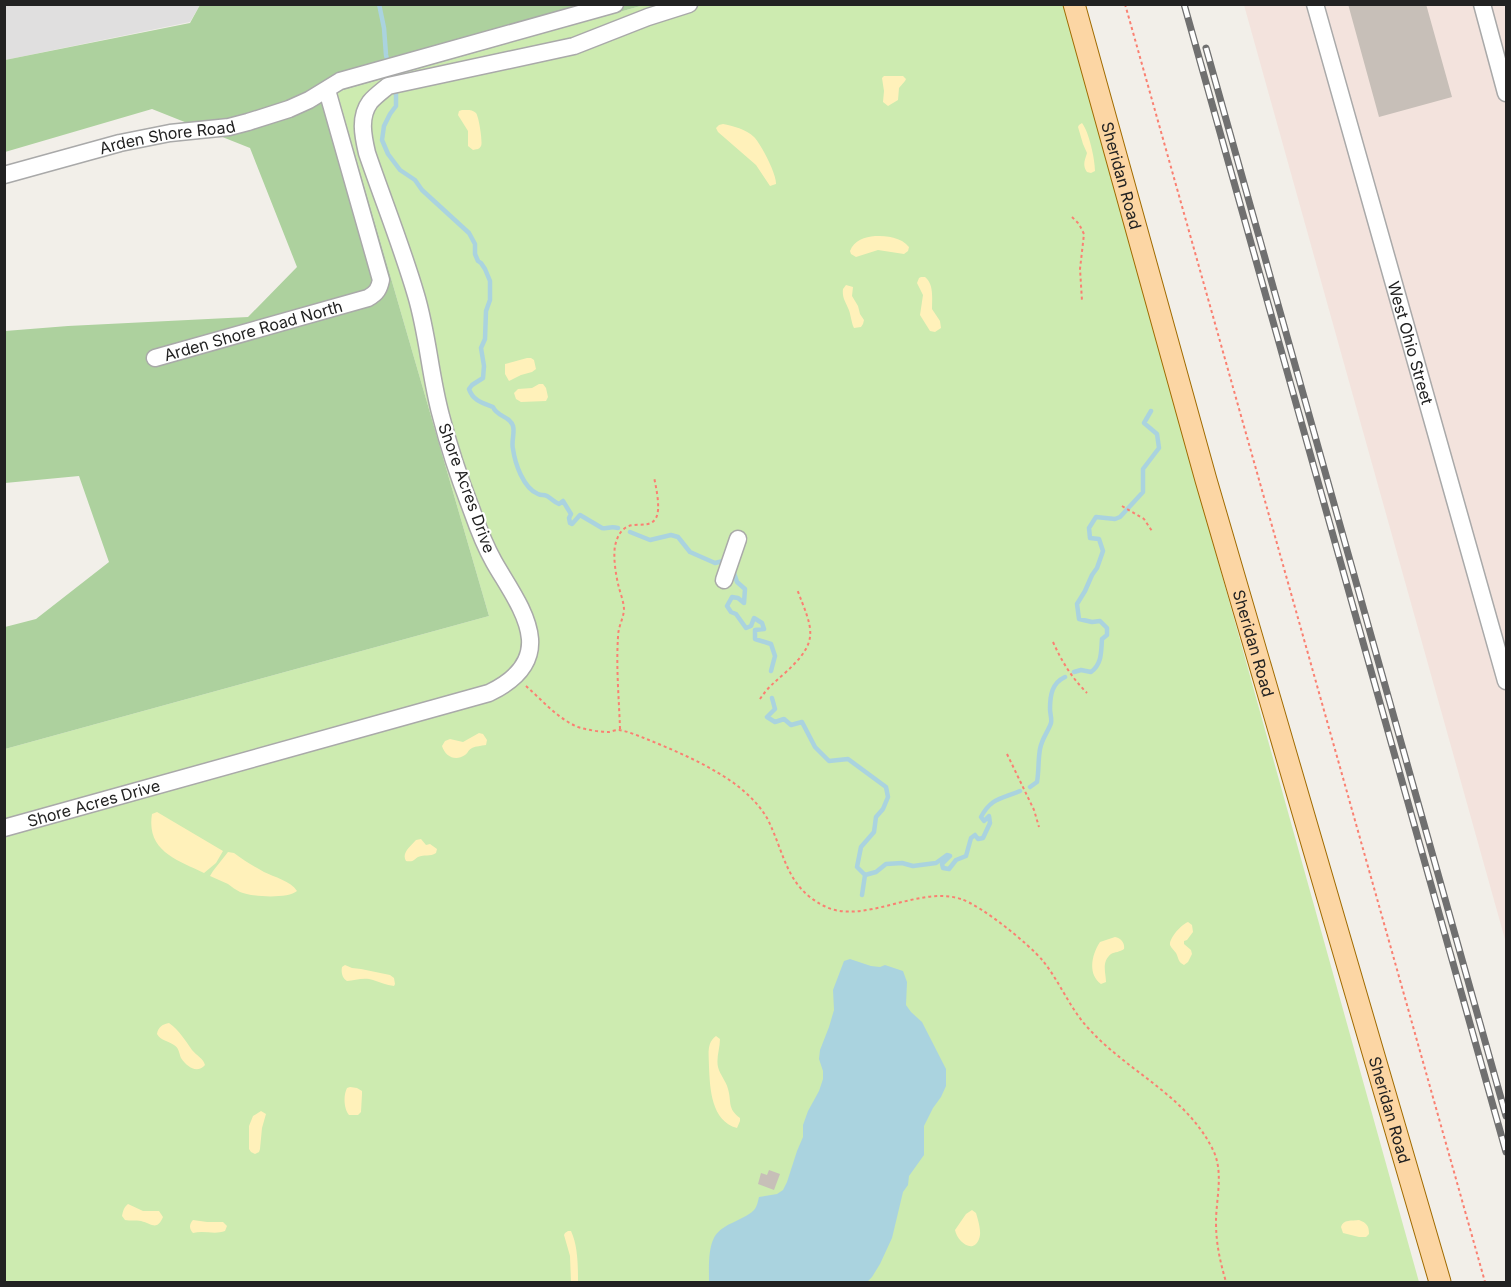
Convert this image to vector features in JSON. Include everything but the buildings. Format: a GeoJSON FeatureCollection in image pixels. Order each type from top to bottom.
{"type":"FeatureCollection","features":[{"type":"Feature","properties":{"kind":"main road","name":"Sheridan Road"},"geometry":{"type":"LineString","coordinates":[[1074,4],[1206,480],[1440,1282]]}},
{"type":"Feature","properties":{"kind":"street","name":"Arden Shore Road"},"geometry":{"type":"LineString","coordinates":[[4,175],[120,143],[170,133],[229,127],[248,122],[289,109],[340,81],[615,4]]}},
{"type":"Feature","properties":{"kind":"street","name":"Shore Acres Drive"},"geometry":{"type":"LineString","coordinates":[[4,828],[489,693],[507,684],[520,671],[527,658],[530,641],[526,620],[492,558],[472,514],[452,456],[440,414],[416,296],[367,153],[362,121],[369,103],[388,86],[574,46],[648,17],[689,4]]}},
{"type":"Feature","properties":{"kind":"street","name":"West Ohio Street"},"geometry":{"type":"LineString","coordinates":[[1315,4],[1506,681]]}},
{"type":"Feature","properties":{"kind":"street"},"geometry":{"type":"LineString","coordinates":[[1482,4],[1506,93]]}},
{"type":"Feature","properties":{"kind":"street","name":"Arden Shore Road North"},"geometry":{"type":"LineString","coordinates":[[155,358],[375,295],[381,280],[327,90]]}},
{"type":"Feature","properties":{"kind":"street"},"geometry":{"type":"LineString","coordinates":[[724,580],[738,539]]}},
{"type":"Feature","properties":{"kind":"path"},"geometry":{"type":"LineString","coordinates":[[1125,4],[1485,1282]]}},
{"type":"Feature","properties":{"kind":"path"},"geometry":{"type":"LineString","coordinates":[[1072,217],[1084,234],[1080,269],[1082,301]]}},
{"type":"Feature","properties":{"kind":"path"},"geometry":{"type":"LineString","coordinates":[[620,730],[617,656],[618,633],[624,608],[618,582],[615,550],[617,538],[629,525],[651,524],[656,519],[658,497],[654,477]]}},
{"type":"Feature","properties":{"kind":"path"},"geometry":{"type":"LineString","coordinates":[[1122,506],[1144,519],[1152,531]]}},
{"type":"Feature","properties":{"kind":"path"},"geometry":{"type":"LineString","coordinates":[[760,699],[766,689],[806,652],[810,641],[811,631],[797,589]]}},
{"type":"Feature","properties":{"kind":"path"},"geometry":{"type":"LineString","coordinates":[[1053,642],[1070,674],[1087,693]]}},
{"type":"Feature","properties":{"kind":"path"},"geometry":{"type":"LineString","coordinates":[[514,677],[566,722],[595,731],[620,730],[656,743],[680,753],[743,790],[766,818],[788,870],[797,885],[827,908],[860,911],[920,898],[944,896],[962,899],[980,908],[1027,946],[1042,960],[1088,1028],[1103,1043],[1173,1099],[1203,1132],[1215,1153],[1219,1173],[1216,1240],[1226,1282]]}},
{"type":"Feature","properties":{"kind":"path"},"geometry":{"type":"LineString","coordinates":[[1007,754],[1034,810],[1039,827]]}},
{"type":"Feature","properties":{"kind":"shaded area"},"geometry":{"type":"Polygon","coordinates":[[[5,5],[200,5],[190,22],[5,60],[5,5]]]}},
{"type":"Feature","properties":{"kind":"shaded area"},"geometry":{"type":"Polygon","coordinates":[[[1244,5],[1506,5],[1506,943],[1350,385],[1244,5]]]}},
{"type":"Feature","properties":{"kind":"green space"},"geometry":{"type":"Polygon","coordinates":[[[200,5],[644,5],[337,92],[489,616],[5,749],[5,627],[36,619],[109,562],[79,476],[5,483],[5,331],[248,317],[297,267],[250,148],[152,109],[5,152],[5,60],[190,23],[200,5]]]}},
{"type":"Feature","properties":{"kind":"green space"},"geometry":{"type":"Polygon","coordinates":[[[644,5],[1063,5],[1419,1282],[5,1282],[5,749],[489,616],[337,92],[644,5]]]}},
{"type":"Feature","properties":{"kind":"sand"},"geometry":{"type":"Polygon","coordinates":[[[884,76],[903,76],[906,79],[899,88],[898,100],[888,106],[883,102],[882,78],[884,76]]]}},
{"type":"Feature","properties":{"kind":"sand"},"geometry":{"type":"Polygon","coordinates":[[[462,110],[473,111],[477,115],[481,140],[481,146],[478,149],[473,150],[468,146],[468,131],[458,115],[462,110]]]}},
{"type":"Feature","properties":{"kind":"sand"},"geometry":{"type":"Polygon","coordinates":[[[1082,123],[1093,153],[1095,171],[1091,173],[1087,172],[1084,162],[1087,153],[1078,127],[1082,123]]]}},
{"type":"Feature","properties":{"kind":"sand"},"geometry":{"type":"Polygon","coordinates":[[[723,124],[743,130],[754,137],[768,160],[776,184],[770,186],[756,165],[718,132],[716,128],[723,124]]]}},
{"type":"Feature","properties":{"kind":"sand"},"geometry":{"type":"Polygon","coordinates":[[[875,236],[898,239],[909,247],[908,251],[904,254],[878,250],[856,257],[851,254],[852,247],[857,242],[875,236]]]}},
{"type":"Feature","properties":{"kind":"sand"},"geometry":{"type":"Polygon","coordinates":[[[921,277],[925,277],[930,283],[932,309],[940,321],[941,328],[935,332],[930,331],[920,315],[923,295],[917,283],[921,277]]]}},
{"type":"Feature","properties":{"kind":"sand"},"geometry":{"type":"Polygon","coordinates":[[[846,285],[853,287],[852,296],[864,320],[861,327],[854,328],[853,326],[843,294],[846,285]]]}},
{"type":"Feature","properties":{"kind":"sand"},"geometry":{"type":"Polygon","coordinates":[[[527,358],[534,360],[536,369],[509,381],[505,374],[505,364],[527,358]]]}},
{"type":"Feature","properties":{"kind":"sand"},"geometry":{"type":"Polygon","coordinates":[[[543,384],[546,388],[548,397],[546,401],[521,402],[516,399],[514,393],[518,389],[532,388],[543,384]]]}},
{"type":"Feature","properties":{"kind":"sand"},"geometry":{"type":"Polygon","coordinates":[[[479,733],[483,734],[487,740],[486,745],[472,748],[461,757],[451,757],[443,750],[442,746],[445,741],[450,739],[463,742],[479,733]]]}},
{"type":"Feature","properties":{"kind":"sand"},"geometry":{"type":"Polygon","coordinates":[[[157,812],[223,851],[216,863],[204,873],[174,858],[159,846],[151,827],[152,814],[157,812]]]}},
{"type":"Feature","properties":{"kind":"sand"},"geometry":{"type":"Polygon","coordinates":[[[421,839],[426,845],[430,844],[437,849],[436,853],[406,861],[407,850],[416,840],[421,839]]]}},
{"type":"Feature","properties":{"kind":"sand"},"geometry":{"type":"Polygon","coordinates":[[[228,852],[234,853],[264,872],[287,882],[297,891],[278,896],[252,895],[240,892],[210,876],[228,852]]]}},
{"type":"Feature","properties":{"kind":"sand"},"geometry":{"type":"Polygon","coordinates":[[[1188,922],[1192,925],[1193,932],[1184,944],[1192,954],[1184,965],[1170,946],[1170,942],[1176,932],[1188,922]]]}},
{"type":"Feature","properties":{"kind":"sand"},"geometry":{"type":"Polygon","coordinates":[[[1115,937],[1122,941],[1124,949],[1111,954],[1106,960],[1106,982],[1101,984],[1092,969],[1093,958],[1100,942],[1115,937]]]}},
{"type":"Feature","properties":{"kind":"sand"},"geometry":{"type":"Polygon","coordinates":[[[345,965],[390,975],[394,978],[395,984],[391,986],[370,979],[347,981],[342,973],[342,967],[345,965]]]}},
{"type":"Feature","properties":{"kind":"sand"},"geometry":{"type":"Polygon","coordinates":[[[169,1023],[203,1061],[205,1065],[202,1068],[189,1067],[181,1058],[176,1046],[157,1034],[163,1025],[169,1023]]]}},
{"type":"Feature","properties":{"kind":"sand"},"geometry":{"type":"Polygon","coordinates":[[[716,1036],[720,1039],[718,1067],[727,1086],[732,1108],[740,1118],[737,1128],[722,1118],[711,1094],[709,1050],[716,1036]]]}},
{"type":"Feature","properties":{"kind":"sand"},"geometry":{"type":"Polygon","coordinates":[[[347,1088],[362,1091],[361,1112],[358,1115],[349,1115],[346,1109],[345,1095],[347,1088]]]}},
{"type":"Feature","properties":{"kind":"sand"},"geometry":{"type":"Polygon","coordinates":[[[261,1111],[266,1114],[260,1149],[255,1154],[249,1149],[249,1126],[253,1116],[261,1111]]]}},
{"type":"Feature","properties":{"kind":"sand"},"geometry":{"type":"Polygon","coordinates":[[[128,1204],[143,1211],[159,1211],[163,1217],[156,1225],[125,1220],[122,1216],[128,1204]]]}},
{"type":"Feature","properties":{"kind":"sand"},"geometry":{"type":"Polygon","coordinates":[[[972,1210],[976,1213],[980,1233],[976,1244],[969,1246],[962,1242],[955,1230],[966,1214],[972,1210]]]}},
{"type":"Feature","properties":{"kind":"sand"},"geometry":{"type":"Polygon","coordinates":[[[193,1220],[223,1222],[227,1226],[225,1231],[221,1232],[193,1233],[190,1226],[193,1220]]]}},
{"type":"Feature","properties":{"kind":"sand"},"geometry":{"type":"Polygon","coordinates":[[[1359,1220],[1368,1227],[1369,1234],[1366,1237],[1343,1233],[1341,1227],[1344,1223],[1359,1220]]]}},
{"type":"Feature","properties":{"kind":"sand"},"geometry":{"type":"Polygon","coordinates":[[[571,1231],[575,1243],[578,1282],[571,1282],[570,1256],[564,1235],[571,1231]]]}},
{"type":"Feature","properties":{"kind":"water"},"geometry":{"type":"Polygon","coordinates":[[[850,959],[871,966],[885,965],[903,971],[907,982],[906,1005],[922,1022],[946,1069],[946,1086],[924,1126],[924,1155],[909,1176],[892,1238],[880,1264],[867,1282],[709,1282],[710,1250],[716,1234],[754,1210],[759,1197],[777,1194],[783,1190],[787,1182],[803,1137],[803,1125],[823,1079],[819,1059],[820,1050],[834,1010],[833,990],[844,961],[850,959]]]}},
{"type":"Feature","properties":{"kind":"waterway"},"geometry":{"type":"LineString","coordinates":[[379,4],[388,63]]}},
{"type":"Feature","properties":{"kind":"waterway"},"geometry":{"type":"LineString","coordinates":[[396,94],[396,106],[384,126],[382,140],[388,154],[400,170],[415,180],[422,190],[469,233],[475,244],[478,261],[485,269],[490,281],[485,339],[481,348],[483,378],[472,385],[469,389],[471,393],[479,401],[493,407],[497,413],[511,423],[516,461],[524,481],[533,491],[559,504],[563,501],[571,514],[569,518],[572,524],[580,515],[602,528],[618,528]]}},
{"type":"Feature","properties":{"kind":"waterway"},"geometry":{"type":"LineString","coordinates":[[1074,672],[1081,670],[1091,672],[1095,669],[1100,657],[1102,639],[1107,635],[1107,628],[1100,621],[1079,619],[1077,604],[1097,568],[1103,551],[1099,539],[1090,538],[1089,528],[1096,517],[1115,519],[1120,517],[1143,492],[1143,469],[1159,448],[1157,434],[1144,423],[1151,411]]}},
{"type":"Feature","properties":{"kind":"waterway"},"geometry":{"type":"LineString","coordinates":[[630,532],[650,540],[671,535],[678,537],[690,552],[715,563],[723,561],[725,563]]}},
{"type":"Feature","properties":{"kind":"waterway"},"geometry":{"type":"LineString","coordinates":[[733,570],[737,582],[745,589],[744,603],[732,597],[727,606],[746,628],[751,626],[754,618],[762,623],[764,629],[755,630],[755,639],[771,644],[775,656],[771,671]]}},
{"type":"Feature","properties":{"kind":"waterway"},"geometry":{"type":"LineString","coordinates":[[1030,787],[1037,782],[1039,753],[1051,723],[1051,694],[1057,683],[1065,677]]}},
{"type":"Feature","properties":{"kind":"waterway"},"geometry":{"type":"LineString","coordinates":[[772,698],[775,709],[767,717],[775,722],[784,719],[791,725],[802,722],[815,747],[829,761],[848,759],[886,787],[888,797],[883,809],[876,817],[874,832],[861,847],[857,867],[865,875]]}},
{"type":"Feature","properties":{"kind":"waterway"},"geometry":{"type":"LineString","coordinates":[[865,875],[876,872],[886,864],[902,863],[913,866],[936,863],[947,855],[950,856],[942,864],[943,868],[949,869],[956,860],[966,856],[971,838],[975,835],[978,839],[983,838],[990,823],[989,816],[984,821],[981,817],[989,806],[997,800],[1020,791]]}},
{"type":"Feature","properties":{"kind":"waterway"},"geometry":{"type":"LineString","coordinates":[[862,895],[865,875]]}},
{"type":"Feature","properties":{"kind":"railway"},"geometry":{"type":"LineString","coordinates":[[1184,4],[1506,1152]]}},
{"type":"Feature","properties":{"kind":"railway"},"geometry":{"type":"LineString","coordinates":[[1206,48],[1506,1116]]}}]}
